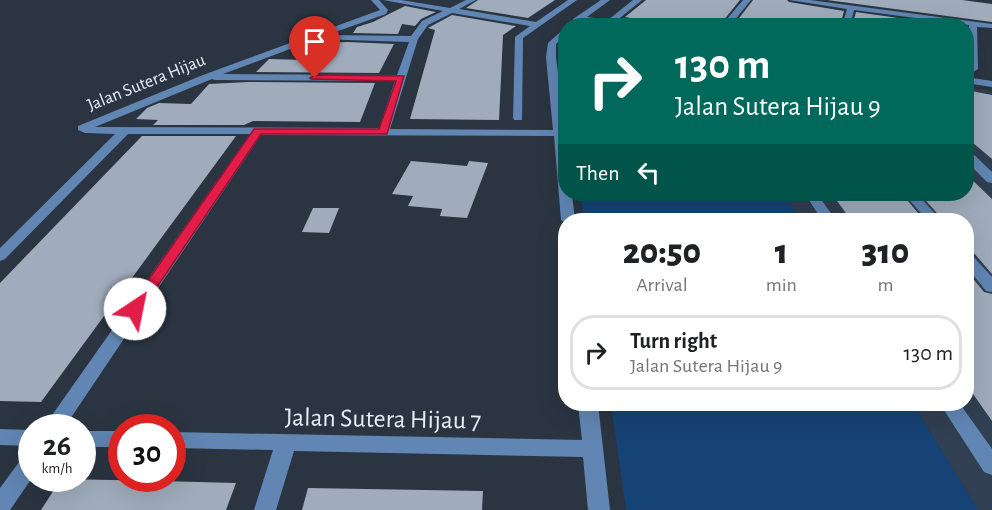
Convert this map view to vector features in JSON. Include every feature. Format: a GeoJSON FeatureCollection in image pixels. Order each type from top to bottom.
{"type":"FeatureCollection","features":[{"type":"Feature","properties":{"kind":"street","name":"Jalan Sutera Hijau"},"geometry":{"type":"LineString","coordinates":[[125,130],[85,130],[82,128],[206,77],[383,12],[384,10],[375,0]]}},
{"type":"Feature","properties":{"kind":"street"},"geometry":{"type":"LineString","coordinates":[[387,0],[536,24]]}},
{"type":"Feature","properties":{"kind":"street"},"geometry":{"type":"LineString","coordinates":[[383,132],[414,39],[425,23],[472,0]]}},
{"type":"Feature","properties":{"kind":"street"},"geometry":{"type":"LineString","coordinates":[[518,118],[519,37],[573,0]]}},
{"type":"Feature","properties":{"kind":"street"},"geometry":{"type":"LineString","coordinates":[[580,18],[606,0]]}},
{"type":"Feature","properties":{"kind":"street"},"geometry":{"type":"LineString","coordinates":[[615,18],[638,0]]}},
{"type":"Feature","properties":{"kind":"street"},"geometry":{"type":"LineString","coordinates":[[732,18],[747,0]]}},
{"type":"Feature","properties":{"kind":"street"},"geometry":{"type":"LineString","coordinates":[[794,0],[927,18]]}},
{"type":"Feature","properties":{"kind":"street"},"geometry":{"type":"LineString","coordinates":[[848,18],[851,8]]}},
{"type":"Feature","properties":{"kind":"street"},"geometry":{"type":"LineString","coordinates":[[974,24],[992,26]]}},
{"type":"Feature","properties":{"kind":"street"},"geometry":{"type":"LineString","coordinates":[[125,130],[558,134],[552,43],[558,37]]}},
{"type":"Feature","properties":{"kind":"street"},"geometry":{"type":"LineString","coordinates":[[312,38],[414,39]]}},
{"type":"Feature","properties":{"kind":"street"},"geometry":{"type":"LineString","coordinates":[[206,77],[401,78]]}},
{"type":"Feature","properties":{"kind":"street"},"geometry":{"type":"LineString","coordinates":[[974,81],[992,84]]}},
{"type":"Feature","properties":{"kind":"street","name":"Jalan Sutera Hijau"},"geometry":{"type":"LineString","coordinates":[[0,256],[125,130]]}},
{"type":"Feature","properties":{"kind":"street"},"geometry":{"type":"LineString","coordinates":[[63,414],[258,131]]}},
{"type":"Feature","properties":{"kind":"street"},"geometry":{"type":"LineString","coordinates":[[974,162],[992,179]]}},
{"type":"Feature","properties":{"kind":"street"},"geometry":{"type":"LineString","coordinates":[[916,201],[928,213]]}},
{"type":"Feature","properties":{"kind":"street"},"geometry":{"type":"LineString","coordinates":[[974,266],[992,287]]}},
{"type":"Feature","properties":{"kind":"street"},"geometry":{"type":"LineString","coordinates":[[589,411],[599,510]]}},
{"type":"Feature","properties":{"kind":"street"},"geometry":{"type":"LineString","coordinates":[[955,411],[992,466]]}},
{"type":"Feature","properties":{"kind":"street"},"geometry":{"type":"LineString","coordinates":[[0,437],[18,438]]}},
{"type":"Feature","properties":{"kind":"street","name":"Jalan Sutera Hijau 7"},"geometry":{"type":"LineString","coordinates":[[186,440],[593,449]]}},
{"type":"Feature","properties":{"kind":"street"},"geometry":{"type":"LineString","coordinates":[[265,510],[286,443]]}},
{"type":"Feature","properties":{"kind":"street"},"geometry":{"type":"LineString","coordinates":[[0,506],[18,480]]}},
{"type":"Feature","properties":{"kind":"shaded area"},"geometry":{"type":"Polygon","coordinates":[[[974,88],[992,91],[992,510],[978,510],[917,411],[974,411],[974,213],[796,213],[789,201],[974,201],[974,88]]]}},
{"type":"Feature","properties":{"kind":"shaded area"},"geometry":{"type":"Polygon","coordinates":[[[581,201],[789,201],[796,213],[583,213],[581,201]]]}},
{"type":"Feature","properties":{"kind":"shaded area"},"geometry":{"type":"Polygon","coordinates":[[[612,411],[917,411],[978,510],[626,510],[612,411]]]}},
{"type":"Feature","properties":{"kind":"building"},"geometry":{"type":"Polygon","coordinates":[[[478,0],[555,0],[528,18],[466,8],[478,0]]]}},
{"type":"Feature","properties":{"kind":"building"},"geometry":{"type":"Polygon","coordinates":[[[646,0],[740,0],[725,18],[625,17],[646,0]]]}},
{"type":"Feature","properties":{"kind":"building"},"geometry":{"type":"Polygon","coordinates":[[[753,0],[787,0],[844,11],[842,18],[739,18],[753,0]]]}},
{"type":"Feature","properties":{"kind":"building"},"geometry":{"type":"Polygon","coordinates":[[[827,0],[962,0],[992,4],[992,22],[827,0]]]}},
{"type":"Feature","properties":{"kind":"building"},"geometry":{"type":"Polygon","coordinates":[[[405,6],[436,12],[421,19],[415,26],[402,24],[398,34],[353,33],[357,27],[373,22],[405,6]]]}},
{"type":"Feature","properties":{"kind":"building"},"geometry":{"type":"Polygon","coordinates":[[[856,12],[898,18],[854,18],[856,12]]]}},
{"type":"Feature","properties":{"kind":"building"},"geometry":{"type":"Polygon","coordinates":[[[452,15],[516,26],[503,35],[499,120],[410,119],[435,30],[428,28],[452,15]]]}},
{"type":"Feature","properties":{"kind":"building"},"geometry":{"type":"Polygon","coordinates":[[[316,43],[394,44],[379,73],[256,72],[269,59],[304,60],[316,43]]]}},
{"type":"Feature","properties":{"kind":"building"},"geometry":{"type":"Polygon","coordinates":[[[375,83],[360,122],[253,121],[244,125],[153,125],[158,120],[136,119],[147,108],[159,103],[191,104],[209,84],[375,83]]]}},
{"type":"Feature","properties":{"kind":"building"},"geometry":{"type":"Polygon","coordinates":[[[974,92],[992,95],[992,159],[974,144],[974,92]]]}},
{"type":"Feature","properties":{"kind":"building"},"geometry":{"type":"Polygon","coordinates":[[[142,136],[236,136],[41,402],[0,401],[0,283],[142,136]]]}},
{"type":"Feature","properties":{"kind":"building"},"geometry":{"type":"Polygon","coordinates":[[[411,161],[467,166],[469,161],[488,163],[467,218],[440,216],[442,209],[408,206],[413,196],[392,194],[411,161]]]}},
{"type":"Feature","properties":{"kind":"building"},"geometry":{"type":"Polygon","coordinates":[[[974,182],[992,199],[992,274],[974,253],[974,213],[937,213],[926,201],[974,201],[974,182]]]}},
{"type":"Feature","properties":{"kind":"building"},"geometry":{"type":"Polygon","coordinates":[[[837,201],[908,201],[918,213],[846,213],[837,201]]]}},
{"type":"Feature","properties":{"kind":"building"},"geometry":{"type":"Polygon","coordinates":[[[313,208],[339,208],[329,233],[302,232],[313,208]]]}},
{"type":"Feature","properties":{"kind":"building"},"geometry":{"type":"Polygon","coordinates":[[[974,280],[984,292],[992,294],[992,421],[974,395],[974,280]]]}},
{"type":"Feature","properties":{"kind":"building"},"geometry":{"type":"Polygon","coordinates":[[[96,480],[108,480],[108,492],[186,492],[186,482],[236,483],[226,510],[41,510],[53,492],[96,492],[96,480]]]}},
{"type":"Feature","properties":{"kind":"building"},"geometry":{"type":"Polygon","coordinates":[[[308,488],[483,491],[482,510],[302,510],[308,488]]]}},
{"type":"Feature","properties":{"kind":"route"},"geometry":{"type":"LineString","coordinates":[[135,309],[258,131],[383,132],[401,78],[315,78]]}}]}
